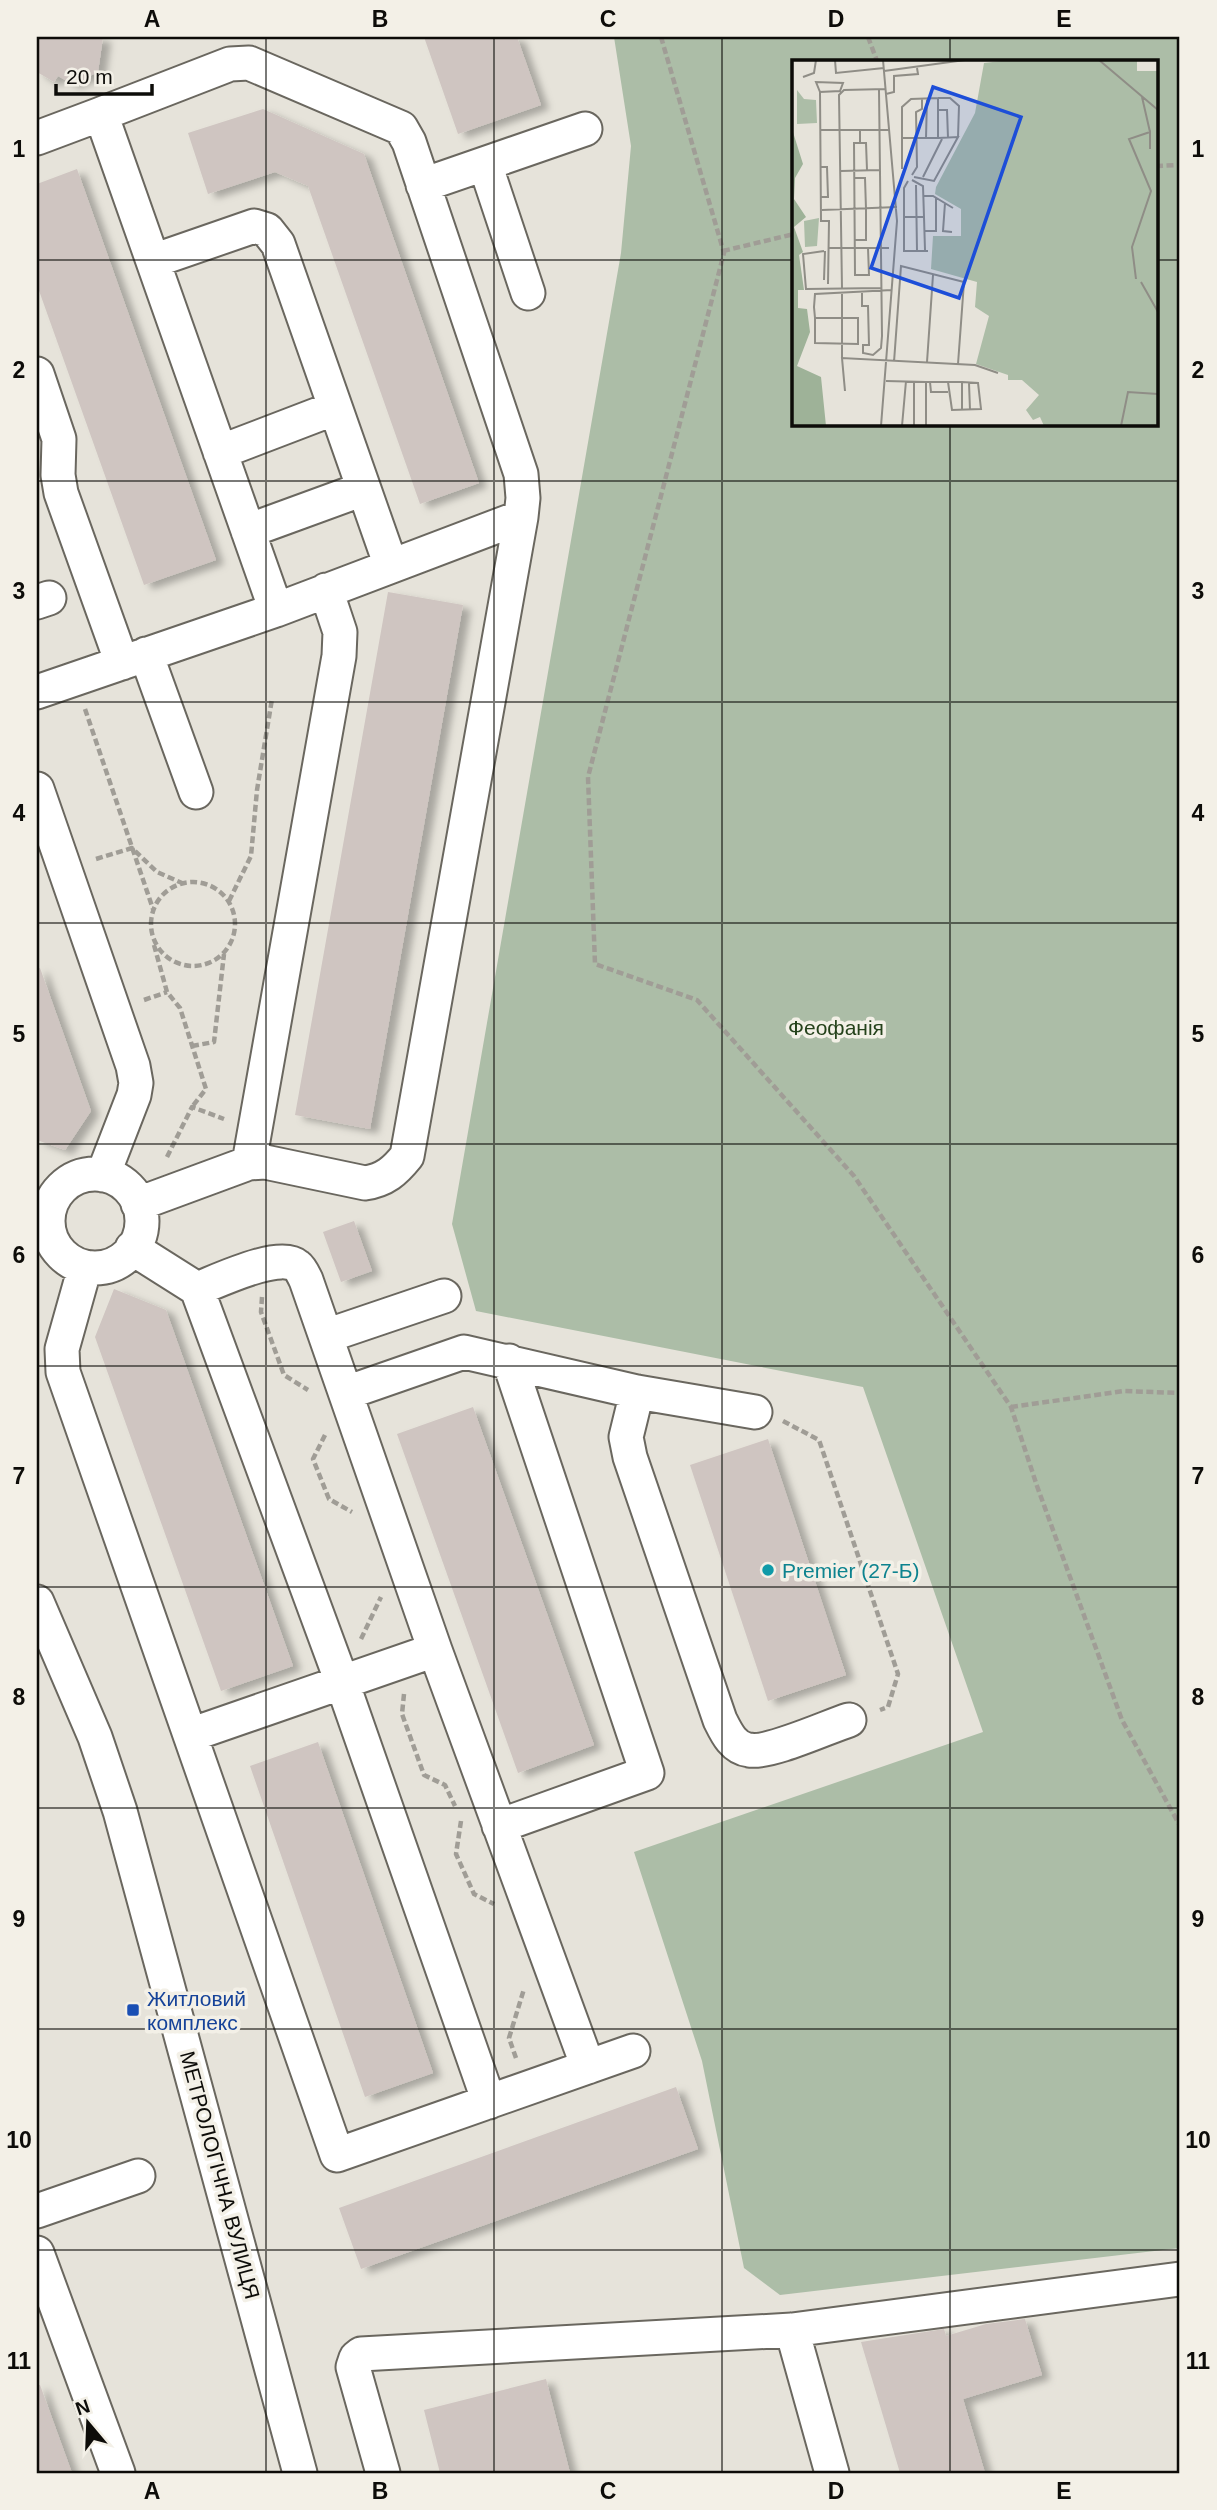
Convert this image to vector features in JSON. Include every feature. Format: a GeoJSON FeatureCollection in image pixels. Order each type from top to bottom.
{"type":"FeatureCollection","features":[{"type":"Feature","properties":{"kind":"street"},"geometry":{"type":"LineString","coordinates":[[37,138],[230,64],[249,63],[401,128],[409,142],[521,474],[521,517],[407,1156],[395,1171],[379,1181],[365,1183],[265,1162],[249,1163],[138,1204]]}},
{"type":"Feature","properties":{"kind":"street"},"geometry":{"type":"LineString","coordinates":[[101,114],[276,610]]}},
{"type":"Feature","properties":{"kind":"street"},"geometry":{"type":"LineString","coordinates":[[423,185],[585,130]]}},
{"type":"Feature","properties":{"kind":"street"},"geometry":{"type":"LineString","coordinates":[[485,164],[528,293]]}},
{"type":"Feature","properties":{"kind":"street"},"geometry":{"type":"LineString","coordinates":[[153,261],[254,226],[267,230],[278,244],[391,566]]}},
{"type":"Feature","properties":{"kind":"street"},"geometry":{"type":"LineString","coordinates":[[37,374],[59,439],[58,475],[61,493],[195,792]]}},
{"type":"Feature","properties":{"kind":"street"},"geometry":{"type":"LineString","coordinates":[[220,452],[335,408]]}},
{"type":"Feature","properties":{"kind":"street"},"geometry":{"type":"LineString","coordinates":[[248,531],[363,489]]}},
{"type":"Feature","properties":{"kind":"street"},"geometry":{"type":"LineString","coordinates":[[37,692],[276,610],[521,517]]}},
{"type":"Feature","properties":{"kind":"street"},"geometry":{"type":"LineString","coordinates":[[249,1163],[339,656],[340,632],[326,590]]}},
{"type":"Feature","properties":{"kind":"street"},"geometry":{"type":"LineString","coordinates":[[37,789],[133,1066],[136,1083],[134,1095],[103,1175]]}},
{"type":"Feature","properties":{"kind":"street"},"geometry":{"type":"LineString","coordinates":[[103,1175],[123,1184],[134,1195],[138,1204],[141,1226],[137,1241],[127,1255],[114,1264],[100,1268],[85,1267],[71,1261],[44,1239],[54,1196],[64,1185],[77,1177],[103,1175]]}},
{"type":"Feature","properties":{"kind":"street"},"geometry":{"type":"LineString","coordinates":[[132,1248],[197,1289],[342,1682],[489,2102]]}},
{"type":"Feature","properties":{"kind":"street"},"geometry":{"type":"LineString","coordinates":[[197,1289],[269,1263],[285,1261],[298,1266],[306,1280],[435,1650],[588,2067]]}},
{"type":"Feature","properties":{"kind":"street"},"geometry":{"type":"LineString","coordinates":[[85,1267],[62,1349],[63,1372],[337,2155],[633,2051]]}},
{"type":"Feature","properties":{"kind":"street"},"geometry":{"type":"LineString","coordinates":[[326,1336],[444,1296]]}},
{"type":"Feature","properties":{"kind":"street"},"geometry":{"type":"LineString","coordinates":[[346,1393],[464,1352],[637,1392],[754,1412]]}},
{"type":"Feature","properties":{"kind":"street"},"geometry":{"type":"LineString","coordinates":[[499,1826],[647,1773],[509,1361]]}},
{"type":"Feature","properties":{"kind":"street"},"geometry":{"type":"LineString","coordinates":[[637,1392],[625,1437],[629,1457],[720,1720],[730,1740],[748,1751],[770,1748],[849,1720]]}},
{"type":"Feature","properties":{"kind":"street","name":"МЕТРОЛОГІЧНА ВУЛИЦЯ"},"geometry":{"type":"LineString","coordinates":[[37,1602],[47,1651],[95,1737],[120,1811],[300,2473]]}},
{"type":"Feature","properties":{"kind":"street"},"geometry":{"type":"LineString","coordinates":[[190,1735],[435,1650]]}},
{"type":"Feature","properties":{"kind":"street"},"geometry":{"type":"LineString","coordinates":[[37,2211],[138,2176]]}},
{"type":"Feature","properties":{"kind":"street"},"geometry":{"type":"LineString","coordinates":[[37,2253],[118,2473]]}},
{"type":"Feature","properties":{"kind":"street"},"geometry":{"type":"LineString","coordinates":[[383,2473],[354,2367],[356,2358],[361,2354],[792,2330],[1180,2279]]}},
{"type":"Feature","properties":{"kind":"street"},"geometry":{"type":"LineString","coordinates":[[792,2330],[832,2473]]}},
{"type":"Feature","properties":{"kind":"path"},"geometry":{"type":"LineString","coordinates":[[661,37],[724,253],[588,777],[595,964],[697,1000],[854,1177],[1011,1408],[1122,1720],[1180,1826]]}},
{"type":"Feature","properties":{"kind":"path"},"geometry":{"type":"LineString","coordinates":[[868,37],[877,60]]}},
{"type":"Feature","properties":{"kind":"path"},"geometry":{"type":"LineString","coordinates":[[1158,166],[1180,165]]}},
{"type":"Feature","properties":{"kind":"path"},"geometry":{"type":"LineString","coordinates":[[723,251],[792,234]]}},
{"type":"Feature","properties":{"kind":"path"},"geometry":{"type":"LineString","coordinates":[[229,901],[251,856],[257,790],[272,699]]}},
{"type":"Feature","properties":{"kind":"path"},"geometry":{"type":"LineString","coordinates":[[82,700],[153,910]]}},
{"type":"Feature","properties":{"kind":"path"},"geometry":{"type":"LineString","coordinates":[[132,848],[157,872],[182,883]]}},
{"type":"Feature","properties":{"kind":"path"},"geometry":{"type":"LineString","coordinates":[[152,937],[159,950],[170,960],[183,966],[198,967],[224,954],[233,942],[235,913],[220,891],[195,881],[169,889],[159,898],[153,910],[150,923],[152,937],[167,992],[180,1008],[206,1090],[192,1107],[164,1162]]}},
{"type":"Feature","properties":{"kind":"path"},"geometry":{"type":"LineString","coordinates":[[192,1046],[214,1042],[224,954]]}},
{"type":"Feature","properties":{"kind":"path"},"geometry":{"type":"LineString","coordinates":[[192,1107],[230,1121]]}},
{"type":"Feature","properties":{"kind":"path"},"geometry":{"type":"LineString","coordinates":[[262,1290],[261,1311],[284,1375],[311,1392]]}},
{"type":"Feature","properties":{"kind":"path"},"geometry":{"type":"LineString","coordinates":[[1011,1408],[1124,1391],[1180,1393]]}},
{"type":"Feature","properties":{"kind":"path"},"geometry":{"type":"LineString","coordinates":[[754,1412],[790,1423],[819,1440],[898,1674],[888,1707],[849,1720]]}},
{"type":"Feature","properties":{"kind":"path"},"geometry":{"type":"LineString","coordinates":[[327,1429],[313,1459],[329,1499],[352,1512],[360,1522]]}},
{"type":"Feature","properties":{"kind":"path"},"geometry":{"type":"LineString","coordinates":[[360,1640],[383,1594]]}},
{"type":"Feature","properties":{"kind":"path"},"geometry":{"type":"LineString","coordinates":[[404,1692],[402,1714],[424,1775],[445,1785],[462,1821],[456,1854],[469,1884],[474,1894],[502,1909]]}},
{"type":"Feature","properties":{"kind":"path"},"geometry":{"type":"LineString","coordinates":[[525,1977],[509,2038],[526,2088]]}},
{"type":"Feature","properties":{"kind":"green space","name":"Феофанія"},"geometry":{"type":"Polygon","coordinates":[[[614,37],[1180,37],[1180,2248],[780,2295],[744,2268],[702,2061],[634,1852],[983,1732],[863,1387],[476,1311],[452,1224],[621,253],[631,146],[614,37]]]}},
{"type":"Feature","properties":{"kind":"building"},"geometry":{"type":"Polygon","coordinates":[[[37,37],[103,37],[98,72],[73,84],[58,76],[54,82],[37,72],[37,37]]]}},
{"type":"Feature","properties":{"kind":"building"},"geometry":{"type":"Polygon","coordinates":[[[424,37],[517,37],[541,105],[458,134],[424,37]]]}},
{"type":"Feature","properties":{"kind":"building"},"geometry":{"type":"Polygon","coordinates":[[[263,109],[364,154],[479,483],[420,504],[308,186],[275,172],[208,194],[188,133],[263,109]]]}},
{"type":"Feature","properties":{"kind":"building"},"geometry":{"type":"Polygon","coordinates":[[[77,169],[216,560],[144,585],[37,285],[37,184],[77,169]]]}},
{"type":"Feature","properties":{"kind":"building"},"geometry":{"type":"Polygon","coordinates":[[[388,592],[463,605],[370,1129],[295,1115],[388,592]]]}},
{"type":"Feature","properties":{"kind":"building"},"geometry":{"type":"Polygon","coordinates":[[[40,968],[91,1111],[65,1150],[37,1140],[37,969],[40,968]]]}},
{"type":"Feature","properties":{"kind":"building"},"geometry":{"type":"Polygon","coordinates":[[[354,1221],[372,1271],[341,1282],[323,1232],[354,1221]]]}},
{"type":"Feature","properties":{"kind":"building"},"geometry":{"type":"Polygon","coordinates":[[[114,1289],[166,1310],[293,1666],[221,1691],[95,1337],[114,1289]]]}},
{"type":"Feature","properties":{"kind":"building"},"geometry":{"type":"Polygon","coordinates":[[[473,1407],[594,1745],[518,1773],[397,1434],[473,1407]]]}},
{"type":"Feature","properties":{"kind":"building","name":"Premier (27-Б)"},"geometry":{"type":"Polygon","coordinates":[[[768,1439],[846,1675],[768,1701],[690,1465],[768,1439]]]}},
{"type":"Feature","properties":{"kind":"building"},"geometry":{"type":"Polygon","coordinates":[[[318,1742],[433,2073],[365,2097],[250,1766],[318,1742]]]}},
{"type":"Feature","properties":{"kind":"building"},"geometry":{"type":"Polygon","coordinates":[[[676,2087],[698,2149],[361,2269],[339,2208],[676,2087]]]}},
{"type":"Feature","properties":{"kind":"building"},"geometry":{"type":"Polygon","coordinates":[[[1025,2319],[1042,2375],[963,2399],[985,2473],[900,2473],[861,2342],[944,2329],[946,2336],[986,2324],[1025,2319]]]}},
{"type":"Feature","properties":{"kind":"building"},"geometry":{"type":"Polygon","coordinates":[[[546,2379],[570,2473],[440,2473],[424,2410],[546,2379]]]}},
{"type":"Feature","properties":{"kind":"building"},"geometry":{"type":"Polygon","coordinates":[[[37,2385],[40,2385],[72,2473],[37,2473],[37,2385]]]}},
{"type":"Feature","properties":{"kind":"place","name":"Premier (27-Б)"},"geometry":{"type":"Point","coordinates":[768,1570]}},
{"type":"Feature","properties":{"kind":"place","name":"Житловий комплекс"},"geometry":{"type":"Point","coordinates":[133,2010]}}]}
